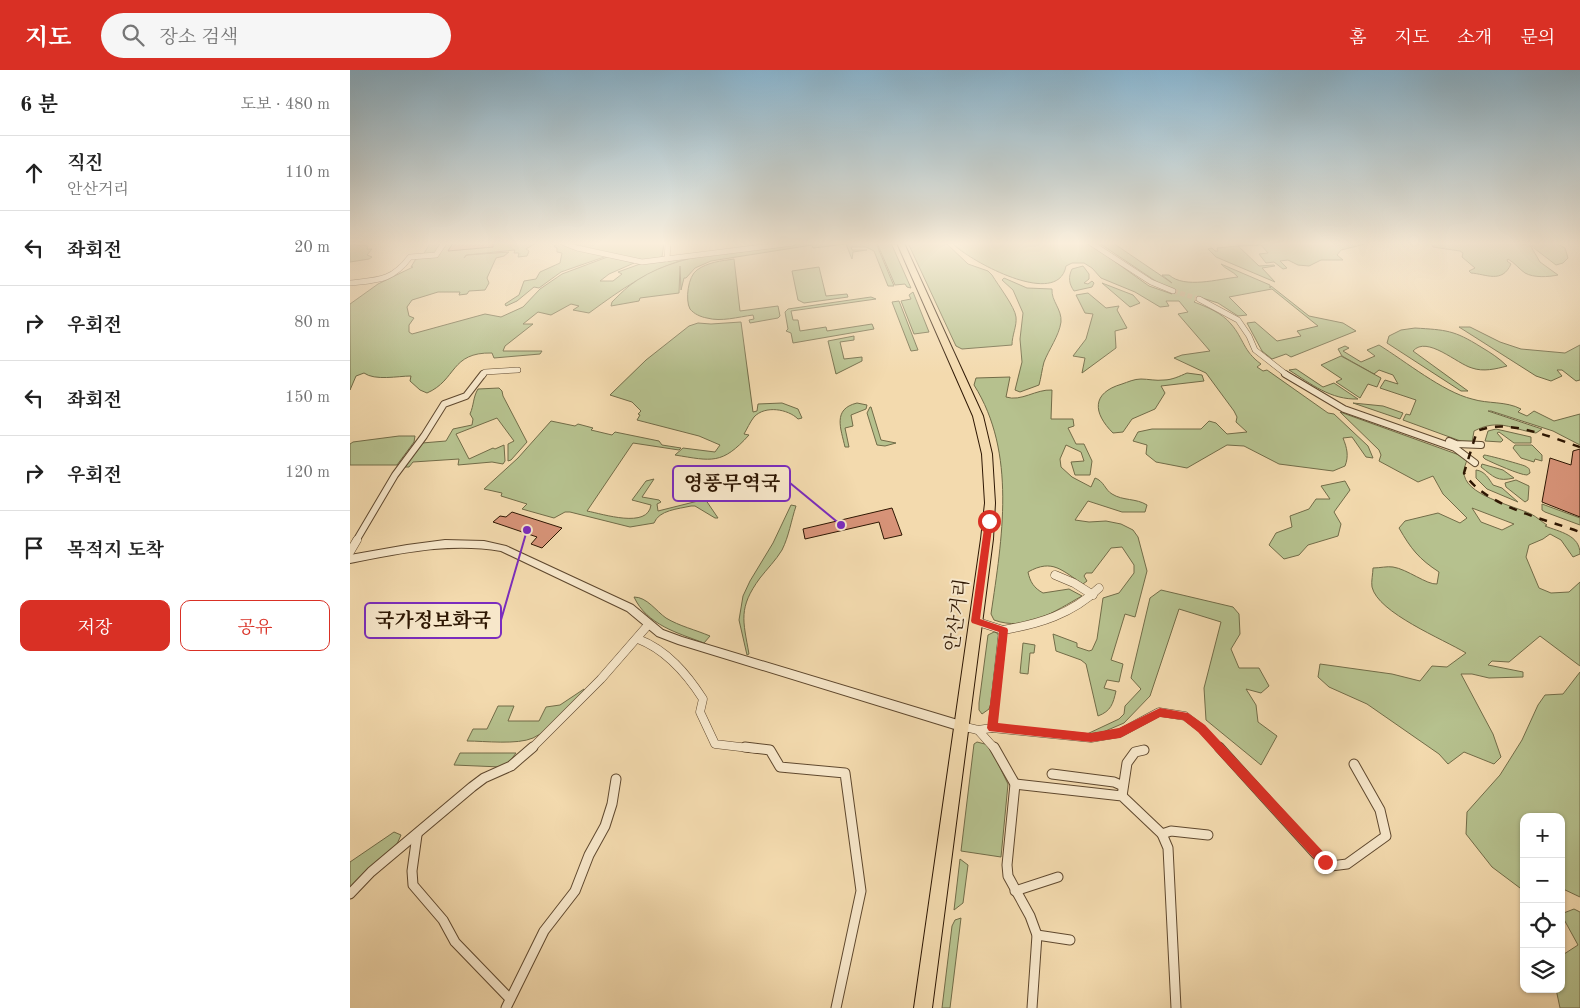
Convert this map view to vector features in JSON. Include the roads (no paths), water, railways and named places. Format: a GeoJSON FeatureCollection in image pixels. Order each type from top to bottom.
{"type":"FeatureCollection","features":[{"type":"Feature","properties":{"kind":"main road","name":"안산거리"},"geometry":{"type":"LineString","coordinates":[[920,287],[978,416],[988,454],[990,489],[989,521],[923,1008]]}},
{"type":"Feature","properties":{"kind":"street"},"geometry":{"type":"LineString","coordinates":[[1163,287],[1173,291]]}},
{"type":"Feature","properties":{"kind":"street"},"geometry":{"type":"LineString","coordinates":[[1199,299],[1238,320],[1249,336],[1255,350],[1275,367],[1344,409],[1456,446],[1481,445]]}},
{"type":"Feature","properties":{"kind":"street"},"geometry":{"type":"LineString","coordinates":[[350,552],[395,475],[444,404],[466,396],[485,372],[518,370]]}},
{"type":"Feature","properties":{"kind":"street"},"geometry":{"type":"LineString","coordinates":[[1456,446],[1475,463]]}},
{"type":"Feature","properties":{"kind":"street"},"geometry":{"type":"LineString","coordinates":[[350,559],[430,545],[489,545],[503,548],[630,608],[648,625],[660,633],[703,649],[978,730],[992,728],[1091,738],[1120,733],[1160,712],[1185,716],[1202,729],[1316,854],[1331,866],[1347,864],[1386,836],[1380,810],[1354,764]]}},
{"type":"Feature","properties":{"kind":"street"},"geometry":{"type":"LineString","coordinates":[[975,621],[1003,630],[1037,624],[1073,610],[1096,592],[1055,574]]}},
{"type":"Feature","properties":{"kind":"street"},"geometry":{"type":"LineString","coordinates":[[350,894],[371,872],[484,778],[511,766],[525,755],[602,679],[648,625]]}},
{"type":"Feature","properties":{"kind":"street"},"geometry":{"type":"LineString","coordinates":[[992,728],[1003,630]]}},
{"type":"Feature","properties":{"kind":"street"},"geometry":{"type":"LineString","coordinates":[[638,639],[661,651],[695,685],[703,699],[700,712],[715,744],[770,750],[780,767],[845,774],[861,891],[836,1008]]}},
{"type":"Feature","properties":{"kind":"street"},"geometry":{"type":"LineString","coordinates":[[978,730],[995,748],[1015,784],[1007,865],[1008,876],[1030,916],[1037,935],[1032,1008]]}},
{"type":"Feature","properties":{"kind":"street"},"geometry":{"type":"LineString","coordinates":[[1122,791],[1127,763],[1135,752],[1144,750]]}},
{"type":"Feature","properties":{"kind":"street"},"geometry":{"type":"LineString","coordinates":[[1052,774],[1114,782],[1162,834],[1168,848],[1176,1008]]}},
{"type":"Feature","properties":{"kind":"street"},"geometry":{"type":"LineString","coordinates":[[417,835],[412,871],[414,885],[443,920],[456,942],[508,1003],[544,931],[575,891],[605,826],[612,804],[616,779]]}},
{"type":"Feature","properties":{"kind":"street"},"geometry":{"type":"LineString","coordinates":[[1015,784],[1122,791]]}},
{"type":"Feature","properties":{"kind":"street"},"geometry":{"type":"LineString","coordinates":[[1162,834],[1171,831],[1208,835]]}},
{"type":"Feature","properties":{"kind":"street"},"geometry":{"type":"LineString","coordinates":[[1016,891],[1058,877]]}},
{"type":"Feature","properties":{"kind":"street"},"geometry":{"type":"LineString","coordinates":[[1037,935],[1070,940]]}},
{"type":"Feature","properties":{"kind":"tunnel"},"geometry":{"type":"LineString","coordinates":[[1173,291],[1199,299]]}},
{"type":"Feature","properties":{"kind":"railway"},"geometry":{"type":"LineString","coordinates":[[1580,447],[1529,430],[1502,427],[1489,428],[1477,431],[1464,473],[1473,484],[1500,503],[1580,532]]}},
{"type":"Feature","properties":{"kind":"place","name":"영풍무역국"},"geometry":{"type":"Point","coordinates":[841,525]}},
{"type":"Feature","properties":{"kind":"place","name":"국가정보화국"},"geometry":{"type":"Point","coordinates":[527,530]}}]}
